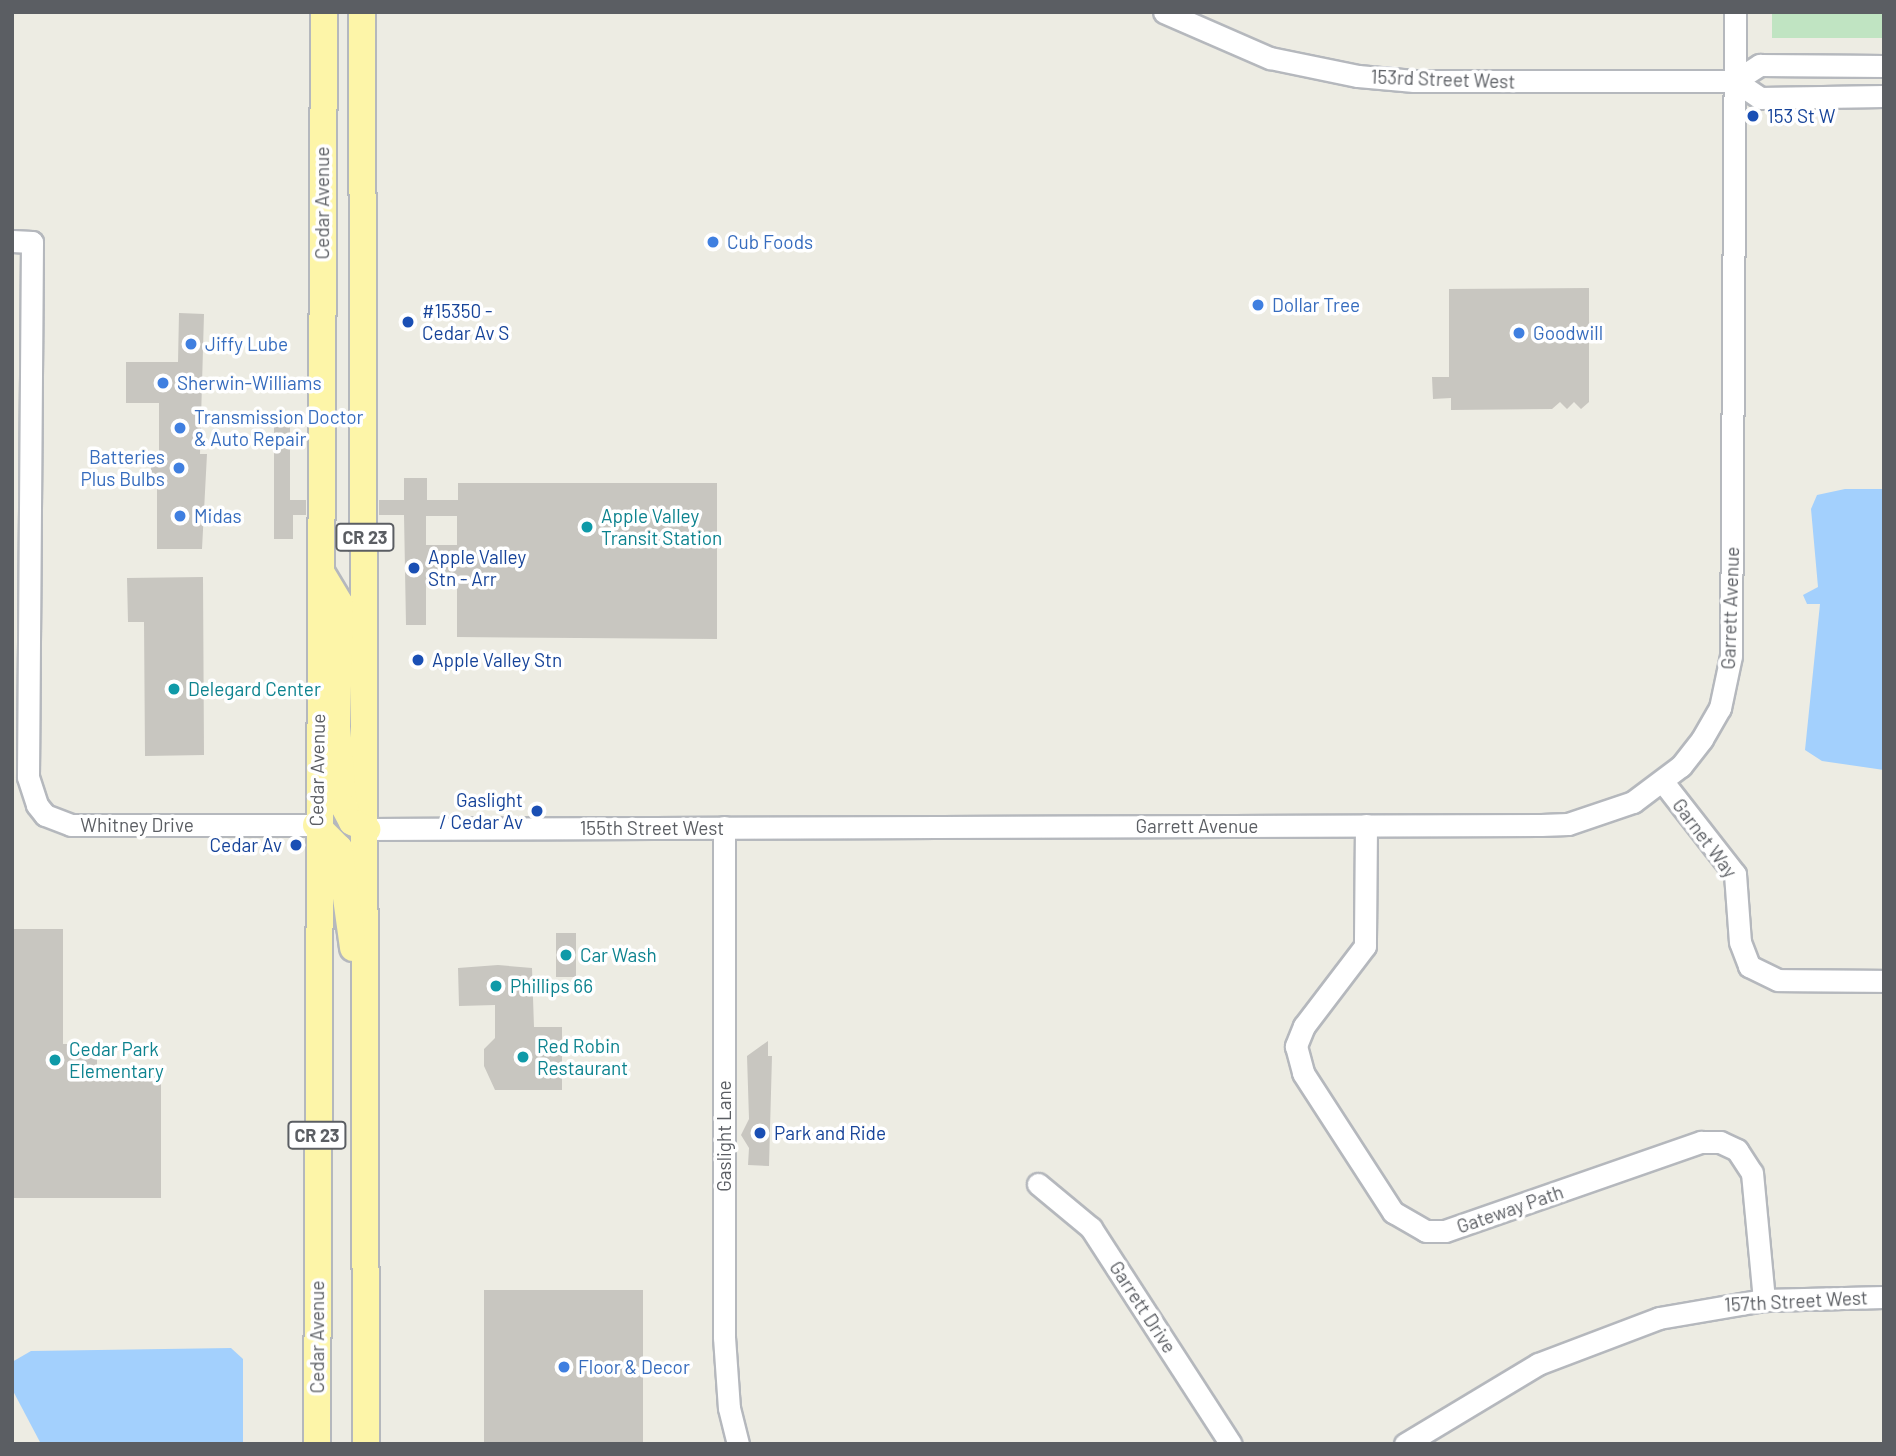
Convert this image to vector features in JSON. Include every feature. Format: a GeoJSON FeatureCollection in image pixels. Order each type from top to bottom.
{"type":"FeatureCollection","features":[{"type":"Feature","properties":{"kind":"main road","name":"Cedar Avenue"},"geometry":{"type":"LineString","coordinates":[[317,1444],[316,825],[324,12]]}},
{"type":"Feature","properties":{"kind":"main road","name":"CR 23"},"geometry":{"type":"LineString","coordinates":[[362,12],[367,829],[366,1444]]}},
{"type":"Feature","properties":{"kind":"main road"},"geometry":{"type":"LineString","coordinates":[[320,570],[340,604],[338,727],[344,807],[352,822],[367,829]]}},
{"type":"Feature","properties":{"kind":"main road"},"geometry":{"type":"LineString","coordinates":[[316,825],[339,848],[367,1040]]}},
{"type":"Feature","properties":{"kind":"street","name":"153rd Street West"},"geometry":{"type":"LineString","coordinates":[[1164,12],[1270,58],[1358,76],[1734,81],[1760,65],[1884,66]]}},
{"type":"Feature","properties":{"kind":"street","name":"Garrett Avenue"},"geometry":{"type":"LineString","coordinates":[[937,826],[1568,824],[1621,808],[1663,782],[1693,752],[1716,715],[1731,656],[1735,12]]}},
{"type":"Feature","properties":{"kind":"street","name":"153rd Street West"},"geometry":{"type":"LineString","coordinates":[[1734,81],[1760,98],[1877,99]]}},
{"type":"Feature","properties":{"kind":"street","name":"Whitney Drive"},"geometry":{"type":"LineString","coordinates":[[12,241],[32,242],[21,608],[28,777],[45,815],[83,825],[316,825]]}},
{"type":"Feature","properties":{"kind":"street","name":"Garnet Way"},"geometry":{"type":"LineString","coordinates":[[1663,782],[1734,874],[1740,942],[1749,966],[1777,980],[1884,981]]}},
{"type":"Feature","properties":{"kind":"street","name":"Gateway Path"},"geometry":{"type":"LineString","coordinates":[[1366,825],[1365,946],[1304,1026],[1296,1046],[1303,1073],[1393,1212],[1426,1231],[1445,1231],[1701,1142],[1720,1142],[1737,1150],[1752,1173],[1764,1300]]}},
{"type":"Feature","properties":{"kind":"street","name":"155th Street West"},"geometry":{"type":"LineString","coordinates":[[367,829],[937,826]]}},
{"type":"Feature","properties":{"kind":"street","name":"Gaslight Lane"},"geometry":{"type":"LineString","coordinates":[[724,827],[724,1337],[737,1444]]}},
{"type":"Feature","properties":{"kind":"street","name":"Garrett Drive"},"geometry":{"type":"LineString","coordinates":[[1038,1184],[1091,1228],[1231,1444]]}},
{"type":"Feature","properties":{"kind":"street","name":"157th Street West"},"geometry":{"type":"LineString","coordinates":[[1405,1444],[1492,1390],[1586,1343],[1659,1318],[1764,1300],[1884,1297]]}},
{"type":"Feature","properties":{"kind":"green space"},"geometry":{"type":"Polygon","coordinates":[[[1772,12],[1884,12],[1884,38],[1772,38],[1772,12]]]}},
{"type":"Feature","properties":{"kind":"water"},"geometry":{"type":"Polygon","coordinates":[[[1845,489],[1884,489],[1884,770],[1822,761],[1805,750],[1820,604],[1807,604],[1803,595],[1818,587],[1811,509],[1817,495],[1845,489]]]}},
{"type":"Feature","properties":{"kind":"water"},"geometry":{"type":"Polygon","coordinates":[[[231,1348],[243,1359],[243,1444],[41,1444],[12,1389],[12,1362],[31,1351],[231,1348]]]}},
{"type":"Feature","properties":{"kind":"building","name":"Goodwill"},"geometry":{"type":"Polygon","coordinates":[[[1589,288],[1589,402],[1581,409],[1574,402],[1567,409],[1560,402],[1552,409],[1451,410],[1451,398],[1433,399],[1432,377],[1449,377],[1449,289],[1589,288]]]}},
{"type":"Feature","properties":{"kind":"building"},"geometry":{"type":"Polygon","coordinates":[[[179,313],[204,314],[200,454],[207,454],[202,549],[157,549],[157,482],[151,482],[151,453],[159,453],[159,403],[126,403],[126,362],[178,362],[179,313]]]}},
{"type":"Feature","properties":{"kind":"building"},"geometry":{"type":"Polygon","coordinates":[[[274,426],[290,426],[290,500],[306,500],[306,515],[293,515],[293,539],[274,539],[274,426]]]}},
{"type":"Feature","properties":{"kind":"building","name":"Apple Valley Transit Station"},"geometry":{"type":"Polygon","coordinates":[[[404,478],[427,478],[427,500],[458,500],[458,483],[717,483],[717,639],[457,637],[457,581],[426,581],[426,625],[406,625],[404,515],[379,515],[379,500],[404,500],[404,478]],[[426,516],[426,545],[457,545],[457,516],[426,516]]]}},
{"type":"Feature","properties":{"kind":"building","name":"Delegard Center"},"geometry":{"type":"Polygon","coordinates":[[[203,577],[204,755],[145,756],[144,622],[128,622],[127,578],[203,577]]]}},
{"type":"Feature","properties":{"kind":"building","name":"Cedar Park Elementary"},"geometry":{"type":"Polygon","coordinates":[[[12,929],[63,929],[63,1044],[97,1044],[97,1076],[161,1076],[161,1198],[12,1198],[12,929]]]}},
{"type":"Feature","properties":{"kind":"building","name":"Car Wash"},"geometry":{"type":"Polygon","coordinates":[[[556,933],[576,933],[576,977],[556,977],[556,933]]]}},
{"type":"Feature","properties":{"kind":"building"},"geometry":{"type":"Polygon","coordinates":[[[498,965],[532,968],[534,1027],[562,1027],[562,1090],[495,1090],[484,1066],[484,1049],[495,1038],[495,1005],[459,1006],[458,968],[498,965]]]}},
{"type":"Feature","properties":{"kind":"building"},"geometry":{"type":"Polygon","coordinates":[[[768,1041],[768,1056],[772,1056],[769,1166],[748,1165],[749,1148],[741,1135],[749,1119],[747,1056],[768,1041]]]}},
{"type":"Feature","properties":{"kind":"building","name":"Floor & Decor"},"geometry":{"type":"Polygon","coordinates":[[[484,1290],[643,1290],[643,1444],[484,1444],[484,1290]]]}},
{"type":"Feature","properties":{"kind":"place","name":"153 St W"},"geometry":{"type":"Point","coordinates":[1753,116]}},
{"type":"Feature","properties":{"kind":"place","name":"Cub Foods"},"geometry":{"type":"Point","coordinates":[713,242]}},
{"type":"Feature","properties":{"kind":"place","name":"Dollar Tree"},"geometry":{"type":"Point","coordinates":[1258,305]}},
{"type":"Feature","properties":{"kind":"place","name":"#15350 - Cedar Av S"},"geometry":{"type":"Point","coordinates":[408,322]}},
{"type":"Feature","properties":{"kind":"place","name":"Goodwill"},"geometry":{"type":"Point","coordinates":[1519,333]}},
{"type":"Feature","properties":{"kind":"place","name":"Jiffy Lube"},"geometry":{"type":"Point","coordinates":[191,344]}},
{"type":"Feature","properties":{"kind":"place","name":"Sherwin-Williams"},"geometry":{"type":"Point","coordinates":[163,383]}},
{"type":"Feature","properties":{"kind":"place","name":"Transmission Doctor & Auto Repair"},"geometry":{"type":"Point","coordinates":[180,428]}},
{"type":"Feature","properties":{"kind":"place","name":"Batteries Plus Bulbs"},"geometry":{"type":"Point","coordinates":[179,468]}},
{"type":"Feature","properties":{"kind":"place","name":"Midas"},"geometry":{"type":"Point","coordinates":[180,516]}},
{"type":"Feature","properties":{"kind":"place","name":"Apple Valley Transit Station"},"geometry":{"type":"Point","coordinates":[587,527]}},
{"type":"Feature","properties":{"kind":"place","name":"Apple Valley Stn - Arr"},"geometry":{"type":"Point","coordinates":[414,568]}},
{"type":"Feature","properties":{"kind":"place","name":"Apple Valley Stn"},"geometry":{"type":"Point","coordinates":[418,660]}},
{"type":"Feature","properties":{"kind":"place","name":"Delegard Center"},"geometry":{"type":"Point","coordinates":[174,689]}},
{"type":"Feature","properties":{"kind":"place","name":"Gaslight / Cedar Av"},"geometry":{"type":"Point","coordinates":[537,811]}},
{"type":"Feature","properties":{"kind":"place","name":"Cedar Av"},"geometry":{"type":"Point","coordinates":[296,845]}},
{"type":"Feature","properties":{"kind":"place","name":"Car Wash"},"geometry":{"type":"Point","coordinates":[566,955]}},
{"type":"Feature","properties":{"kind":"place","name":"Phillips 66"},"geometry":{"type":"Point","coordinates":[496,986]}},
{"type":"Feature","properties":{"kind":"place","name":"Red Robin Restaurant"},"geometry":{"type":"Point","coordinates":[523,1057]}},
{"type":"Feature","properties":{"kind":"place","name":"Cedar Park Elementary"},"geometry":{"type":"Point","coordinates":[55,1060]}},
{"type":"Feature","properties":{"kind":"place","name":"Park and Ride"},"geometry":{"type":"Point","coordinates":[760,1133]}},
{"type":"Feature","properties":{"kind":"place","name":"Floor & Decor"},"geometry":{"type":"Point","coordinates":[564,1367]}}]}
